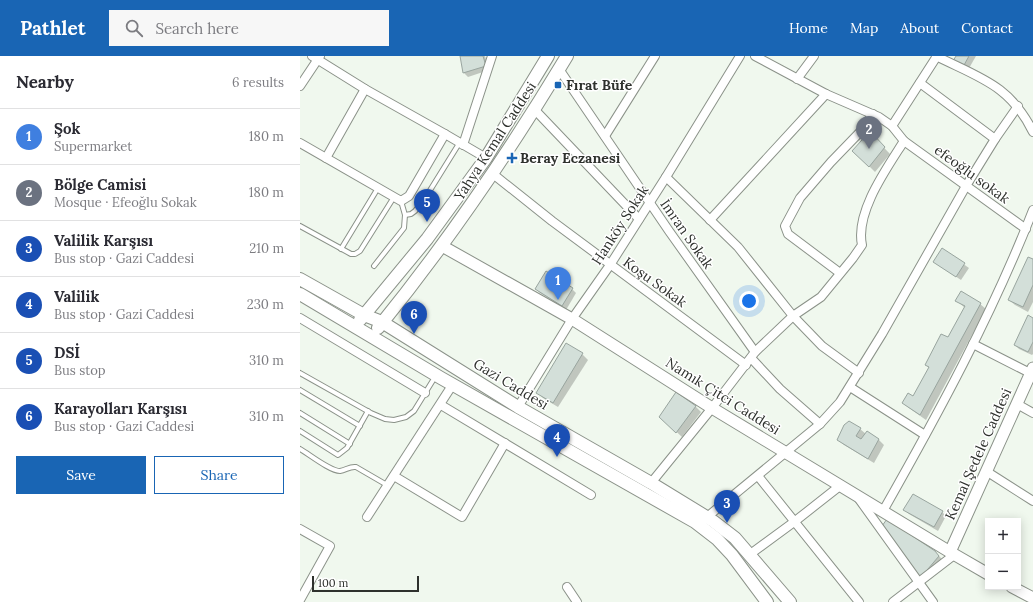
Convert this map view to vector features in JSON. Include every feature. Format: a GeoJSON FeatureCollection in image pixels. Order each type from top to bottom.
{"type":"FeatureCollection","features":[{"type":"Feature","properties":{"kind":"main road","name":"Yahya Kemal Caddesi"},"geometry":{"type":"LineString","coordinates":[[355,326],[427,239],[486,158],[548,56]]}},
{"type":"Feature","properties":{"kind":"main road","name":"Yahya Kemal Caddesi"},"geometry":{"type":"LineString","coordinates":[[371,336],[442,246],[493,174],[535,110],[567,56]]}},
{"type":"Feature","properties":{"kind":"main road","name":"Gazi Caddesi"},"geometry":{"type":"LineString","coordinates":[[300,279],[364,314],[382,322],[518,407],[651,483],[707,517],[734,538],[783,599]]}},
{"type":"Feature","properties":{"kind":"main road","name":"Gazi Caddesi"},"geometry":{"type":"LineString","coordinates":[[300,294],[436,375],[695,522],[717,539],[732,555],[767,602]]}},
{"type":"Feature","properties":{"kind":"street"},"geometry":{"type":"LineString","coordinates":[[461,144],[492,56]]}},
{"type":"Feature","properties":{"kind":"street"},"geometry":{"type":"LineString","coordinates":[[604,136],[655,56]]}},
{"type":"Feature","properties":{"kind":"street","name":"Hanköy Sokak"},"geometry":{"type":"LineString","coordinates":[[518,407],[572,319],[610,264],[666,177],[740,56]]}},
{"type":"Feature","properties":{"kind":"street"},"geometry":{"type":"LineString","coordinates":[[651,483],[751,358],[793,316],[821,297],[862,245],[860,237],[862,222],[875,186],[904,141],[892,126],[873,114],[826,94],[754,56]]}},
{"type":"Feature","properties":{"kind":"street"},"geometry":{"type":"LineString","coordinates":[[797,79],[814,56]]}},
{"type":"Feature","properties":{"kind":"street"},"geometry":{"type":"LineString","coordinates":[[892,126],[936,56],[999,88],[1018,106],[1033,132]]}},
{"type":"Feature","properties":{"kind":"street"},"geometry":{"type":"LineString","coordinates":[[300,86],[316,57],[366,90],[486,158]]}},
{"type":"Feature","properties":{"kind":"street","name":"İmran Sokak"},"geometry":{"type":"LineString","coordinates":[[559,69],[751,358]]}},
{"type":"Feature","properties":{"kind":"street"},"geometry":{"type":"LineString","coordinates":[[920,83],[995,139]]}},
{"type":"Feature","properties":{"kind":"street"},"geometry":{"type":"LineString","coordinates":[[326,158],[366,90]]}},
{"type":"Feature","properties":{"kind":"street"},"geometry":{"type":"LineString","coordinates":[[710,220],[826,94]]}},
{"type":"Feature","properties":{"kind":"street"},"geometry":{"type":"LineString","coordinates":[[707,517],[820,424],[840,402],[850,388],[924,263],[966,186],[995,139],[1018,106]]}},
{"type":"Feature","properties":{"kind":"street"},"geometry":{"type":"LineString","coordinates":[[535,110],[639,219]]}},
{"type":"Feature","properties":{"kind":"street"},"geometry":{"type":"LineString","coordinates":[[840,273],[788,234],[785,226],[800,198],[831,162],[860,132],[873,114]]}},
{"type":"Feature","properties":{"kind":"street"},"geometry":{"type":"LineString","coordinates":[[300,143],[398,199],[407,198],[413,190],[445,134]]}},
{"type":"Feature","properties":{"kind":"street","name":"efeoğlu sokak"},"geometry":{"type":"LineString","coordinates":[[904,141],[1026,229]]}},
{"type":"Feature","properties":{"kind":"street","name":"Koşu Sokak"},"geometry":{"type":"LineString","coordinates":[[493,174],[552,221],[610,264],[751,358]]}},
{"type":"Feature","properties":{"kind":"street"},"geometry":{"type":"LineString","coordinates":[[666,177],[738,247],[793,316],[822,346],[859,373]]}},
{"type":"Feature","properties":{"kind":"street"},"geometry":{"type":"LineString","coordinates":[[883,512],[926,436],[973,344],[1014,259],[1033,210]]}},
{"type":"Feature","properties":{"kind":"street","name":"Namık Çitci Caddesi"},"geometry":{"type":"LineString","coordinates":[[442,246],[572,319],[712,408],[841,485],[952,554],[985,572]]}},
{"type":"Feature","properties":{"kind":"street"},"geometry":{"type":"LineString","coordinates":[[300,318],[425,393]]}},
{"type":"Feature","properties":{"kind":"street"},"geometry":{"type":"LineString","coordinates":[[973,344],[1032,371]]}},
{"type":"Feature","properties":{"kind":"street"},"geometry":{"type":"LineString","coordinates":[[751,358],[780,389],[820,424]]}},
{"type":"Feature","properties":{"kind":"street","name":"Kemal Şedele Caddesi"},"geometry":{"type":"LineString","coordinates":[[952,554],[986,471],[1032,371]]}},
{"type":"Feature","properties":{"kind":"street"},"geometry":{"type":"LineString","coordinates":[[367,517],[441,405],[453,384]]}},
{"type":"Feature","properties":{"kind":"street"},"geometry":{"type":"LineString","coordinates":[[850,388],[926,436]]}},
{"type":"Feature","properties":{"kind":"street"},"geometry":{"type":"LineString","coordinates":[[1017,404],[1033,413]]}},
{"type":"Feature","properties":{"kind":"street"},"geometry":{"type":"LineString","coordinates":[[441,405],[591,495]]}},
{"type":"Feature","properties":{"kind":"street"},"geometry":{"type":"LineString","coordinates":[[394,476],[462,517],[505,443]]}},
{"type":"Feature","properties":{"kind":"street"},"geometry":{"type":"LineString","coordinates":[[986,471],[1033,501]]}},
{"type":"Feature","properties":{"kind":"street"},"geometry":{"type":"LineString","coordinates":[[758,476],[859,602]]}},
{"type":"Feature","properties":{"kind":"street"},"geometry":{"type":"LineString","coordinates":[[749,555],[841,485]]}},
{"type":"Feature","properties":{"kind":"street"},"geometry":{"type":"LineString","coordinates":[[856,495],[933,602]]}},
{"type":"Feature","properties":{"kind":"street"},"geometry":{"type":"LineString","coordinates":[[300,529],[330,546],[300,600]]}},
{"type":"Feature","properties":{"kind":"street"},"geometry":{"type":"LineString","coordinates":[[894,602],[952,554]]}},
{"type":"Feature","properties":{"kind":"street"},"geometry":{"type":"LineString","coordinates":[[566,588],[577,602]]}},
{"type":"Feature","properties":{"kind":"street"},"geometry":{"type":"LineString","coordinates":[[1018,590],[1033,598]]}},
{"type":"Feature","properties":{"kind":"lane"},"geometry":{"type":"LineString","coordinates":[[405,215],[411,214],[420,206],[461,144]]}},
{"type":"Feature","properties":{"kind":"lane"},"geometry":{"type":"LineString","coordinates":[[341,249],[378,188]]}},
{"type":"Feature","properties":{"kind":"lane"},"geometry":{"type":"LineString","coordinates":[[374,266],[404,228],[405,215],[398,199]]}},
{"type":"Feature","properties":{"kind":"lane"},"geometry":{"type":"LineString","coordinates":[[300,226],[353,254],[360,251],[398,199]]}},
{"type":"Feature","properties":{"kind":"lane"},"geometry":{"type":"LineString","coordinates":[[300,373],[368,411],[389,420],[402,419],[414,411],[436,375]]}},
{"type":"Feature","properties":{"kind":"lane"},"geometry":{"type":"LineString","coordinates":[[300,390],[360,426]]}},
{"type":"Feature","properties":{"kind":"lane"},"geometry":{"type":"LineString","coordinates":[[300,431],[338,454],[345,450],[350,444],[368,411]]}},
{"type":"Feature","properties":{"kind":"lane"},"geometry":{"type":"LineString","coordinates":[[300,413],[350,444]]}},
{"type":"Feature","properties":{"kind":"lane"},"geometry":{"type":"LineString","coordinates":[[300,449],[332,469],[339,471],[356,467],[388,486]]}},
{"type":"Feature","properties":{"kind":"building"},"geometry":{"type":"Polygon","coordinates":[[[460,56],[483,56],[486,66],[463,73],[460,56]]]}},
{"type":"Feature","properties":{"kind":"building"},"geometry":{"type":"Polygon","coordinates":[[[956,56],[969,56],[963,67],[953,61],[956,56]]]}},
{"type":"Feature","properties":{"kind":"building"},"geometry":{"type":"Polygon","coordinates":[[[870,131],[885,147],[869,167],[852,151],[870,131]]]}},
{"type":"Feature","properties":{"kind":"building"},"geometry":{"type":"Polygon","coordinates":[[[942,248],[965,263],[956,277],[933,262],[942,248]]]}},
{"type":"Feature","properties":{"kind":"building"},"geometry":{"type":"Polygon","coordinates":[[[1028,257],[1033,259],[1033,285],[1023,307],[1008,300],[1028,257]]]}},
{"type":"Feature","properties":{"kind":"building"},"geometry":{"type":"Polygon","coordinates":[[[546,271],[573,288],[562,306],[535,289],[546,271]]]}},
{"type":"Feature","properties":{"kind":"building"},"geometry":{"type":"Polygon","coordinates":[[[961,291],[981,303],[920,415],[902,403],[908,393],[913,396],[929,367],[925,365],[941,334],[948,337],[965,306],[955,301],[961,291]]]}},
{"type":"Feature","properties":{"kind":"building"},"geometry":{"type":"Polygon","coordinates":[[[1028,315],[1033,318],[1033,342],[1028,352],[1014,345],[1028,315]]]}},
{"type":"Feature","properties":{"kind":"building"},"geometry":{"type":"Polygon","coordinates":[[[566,343],[583,353],[553,403],[536,393],[566,343]]]}},
{"type":"Feature","properties":{"kind":"building"},"geometry":{"type":"Polygon","coordinates":[[[676,392],[696,406],[676,433],[659,417],[676,392]]]}},
{"type":"Feature","properties":{"kind":"building"},"geometry":{"type":"Polygon","coordinates":[[[849,421],[861,428],[856,436],[861,439],[867,431],[879,439],[868,459],[837,440],[844,425],[849,421]]]}},
{"type":"Feature","properties":{"kind":"building"},"geometry":{"type":"Polygon","coordinates":[[[913,494],[943,511],[934,527],[903,510],[913,494]]]}},
{"type":"Feature","properties":{"kind":"building"},"geometry":{"type":"Polygon","coordinates":[[[887,519],[935,551],[939,556],[922,576],[919,576],[882,526],[887,519]]]}},
{"type":"Feature","properties":{"kind":"place","name":"Fırat Büfe"},"geometry":{"type":"Point","coordinates":[558,85]}},
{"type":"Feature","properties":{"kind":"place","name":"Bölge Camisi"},"geometry":{"type":"Point","coordinates":[869,149]}},
{"type":"Feature","properties":{"kind":"place","name":"Beray Eczanesi"},"geometry":{"type":"Point","coordinates":[512,158]}},
{"type":"Feature","properties":{"kind":"place","name":"DSİ"},"geometry":{"type":"Point","coordinates":[427,222]}},
{"type":"Feature","properties":{"kind":"place","name":"Şok"},"geometry":{"type":"Point","coordinates":[558,300]}},
{"type":"Feature","properties":{"kind":"place","name":"Karayolları Karşısı"},"geometry":{"type":"Point","coordinates":[414,334]}},
{"type":"Feature","properties":{"kind":"place","name":"Valilik"},"geometry":{"type":"Point","coordinates":[557,457]}},
{"type":"Feature","properties":{"kind":"place","name":"Valilik Karşısı"},"geometry":{"type":"Point","coordinates":[727,523]}}]}
